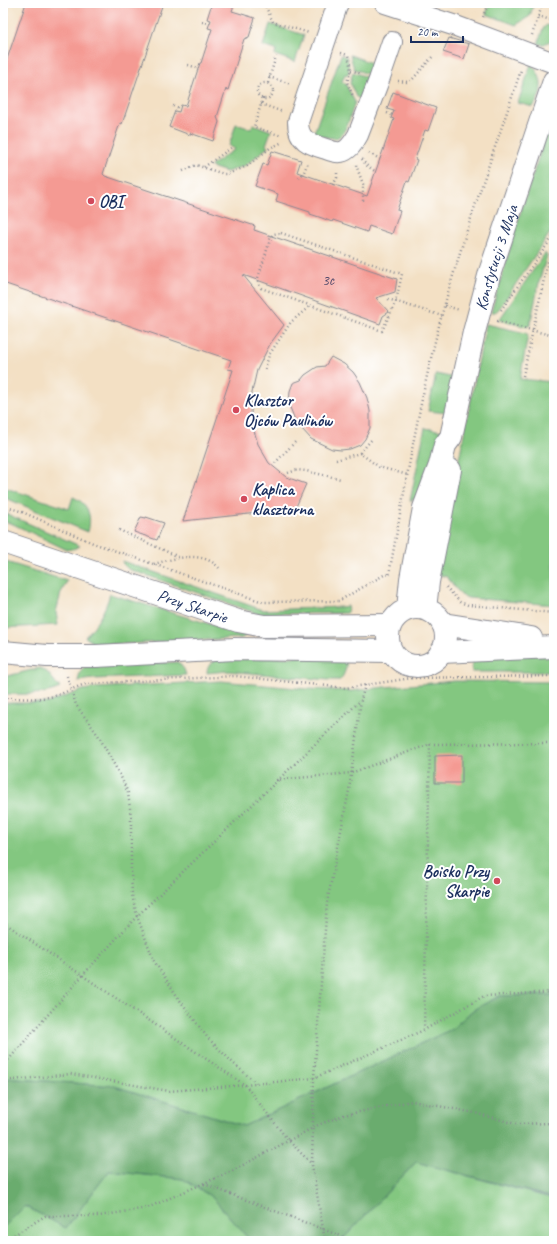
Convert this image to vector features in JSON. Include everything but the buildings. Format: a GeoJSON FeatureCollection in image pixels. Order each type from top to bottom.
{"type":"FeatureCollection","features":[{"type":"Feature","properties":{"kind":"street"},"geometry":{"type":"LineString","coordinates":[[338,3],[308,90],[297,130],[304,140],[310,144],[334,152],[342,152],[348,148],[358,135],[392,42]]}},
{"type":"Feature","properties":{"kind":"street"},"geometry":{"type":"LineString","coordinates":[[385,3],[456,26],[554,63]]}},
{"type":"Feature","properties":{"kind":"street","name":"Konstytucji 3 Maja"},"geometry":{"type":"LineString","coordinates":[[416,609],[410,588],[424,508],[440,465],[445,445],[451,437],[478,315],[490,272],[554,81]]}},
{"type":"Feature","properties":{"kind":"street","name":"Konstytucji 3 Maja"},"geometry":{"type":"LineString","coordinates":[[416,609],[428,582],[454,446],[451,437]]}},
{"type":"Feature","properties":{"kind":"street","name":"Przy Skarpie"},"geometry":{"type":"LineString","coordinates":[[3,542],[238,621],[264,626],[380,625]]}},
{"type":"Feature","properties":{"kind":"street"},"geometry":{"type":"LineString","coordinates":[[380,625],[382,617],[397,605],[410,588]]}},
{"type":"Feature","properties":{"kind":"street"},"geometry":{"type":"LineString","coordinates":[[416,609],[436,615],[443,624],[446,638],[445,646],[442,652],[431,663],[416,666],[408,665],[401,662],[391,651],[388,643],[388,634],[380,625],[397,615],[416,609]]}},
{"type":"Feature","properties":{"kind":"street"},"geometry":{"type":"LineString","coordinates":[[443,624],[554,641]]}},
{"type":"Feature","properties":{"kind":"street"},"geometry":{"type":"LineString","coordinates":[[442,652],[554,647]]}},
{"type":"Feature","properties":{"kind":"street","name":"Przy Skarpie"},"geometry":{"type":"LineString","coordinates":[[3,652],[47,656],[96,656],[235,648],[391,651]]}},
{"type":"Feature","properties":{"kind":"path"},"geometry":{"type":"LineString","coordinates":[[264,3],[273,22],[324,43],[348,55],[351,70],[347,82],[356,102],[392,115]]}},
{"type":"Feature","properties":{"kind":"path"},"geometry":{"type":"LineString","coordinates":[[483,17],[488,3]]}},
{"type":"Feature","properties":{"kind":"path"},"geometry":{"type":"LineString","coordinates":[[3,506],[93,543],[263,602],[339,601],[384,575],[389,574],[419,417],[442,316],[463,244],[543,3]]}},
{"type":"Feature","properties":{"kind":"path"},"geometry":{"type":"LineString","coordinates":[[538,16],[554,21]]}},
{"type":"Feature","properties":{"kind":"path"},"geometry":{"type":"LineString","coordinates":[[202,22],[210,23]]}},
{"type":"Feature","properties":{"kind":"path"},"geometry":{"type":"LineString","coordinates":[[268,83],[276,56]]}},
{"type":"Feature","properties":{"kind":"path"},"geometry":{"type":"LineString","coordinates":[[379,80],[404,82],[412,80],[433,56]]}},
{"type":"Feature","properties":{"kind":"path"},"geometry":{"type":"LineString","coordinates":[[188,65],[198,68]]}},
{"type":"Feature","properties":{"kind":"path"},"geometry":{"type":"LineString","coordinates":[[269,77],[308,90]]}},
{"type":"Feature","properties":{"kind":"path"},"geometry":{"type":"LineString","coordinates":[[268,83],[272,87],[273,93],[269,98],[263,98],[258,94],[258,88],[262,84],[268,83]]}},
{"type":"Feature","properties":{"kind":"path"},"geometry":{"type":"LineString","coordinates":[[263,98],[254,126],[297,130]]}},
{"type":"Feature","properties":{"kind":"path"},"geometry":{"type":"LineString","coordinates":[[261,104],[297,130]]}},
{"type":"Feature","properties":{"kind":"path"},"geometry":{"type":"LineString","coordinates":[[173,106],[180,108]]}},
{"type":"Feature","properties":{"kind":"path"},"geometry":{"type":"LineString","coordinates":[[182,171],[196,165],[228,174],[247,166],[297,130]]}},
{"type":"Feature","properties":{"kind":"path"},"geometry":{"type":"LineString","coordinates":[[204,167],[231,148]]}},
{"type":"Feature","properties":{"kind":"path"},"geometry":{"type":"LineString","coordinates":[[348,148],[364,184],[363,201]]}},
{"type":"Feature","properties":{"kind":"path"},"geometry":{"type":"LineString","coordinates":[[281,233],[402,274],[396,301],[382,332],[261,288],[258,278],[271,237],[273,234],[281,233]]}},
{"type":"Feature","properties":{"kind":"path"},"geometry":{"type":"LineString","coordinates":[[554,235],[494,320],[554,336]]}},
{"type":"Feature","properties":{"kind":"path"},"geometry":{"type":"LineString","coordinates":[[523,376],[547,265],[554,245]]}},
{"type":"Feature","properties":{"kind":"path"},"geometry":{"type":"LineString","coordinates":[[388,299],[442,316]]}},
{"type":"Feature","properties":{"kind":"path"},"geometry":{"type":"LineString","coordinates":[[265,369],[270,355],[291,322],[310,305]]}},
{"type":"Feature","properties":{"kind":"path"},"geometry":{"type":"LineString","coordinates":[[445,306],[478,315]]}},
{"type":"Feature","properties":{"kind":"path"},"geometry":{"type":"LineString","coordinates":[[336,460],[360,453],[373,438]]}},
{"type":"Feature","properties":{"kind":"path"},"geometry":{"type":"LineString","coordinates":[[275,463],[297,440]]}},
{"type":"Feature","properties":{"kind":"path"},"geometry":{"type":"LineString","coordinates":[[360,453],[379,467],[408,475]]}},
{"type":"Feature","properties":{"kind":"path"},"geometry":{"type":"LineString","coordinates":[[288,473],[301,470],[341,479]]}},
{"type":"Feature","properties":{"kind":"path"},"geometry":{"type":"LineString","coordinates":[[120,530],[182,558]]}},
{"type":"Feature","properties":{"kind":"path"},"geometry":{"type":"LineString","coordinates":[[154,564],[171,559],[203,558],[215,563],[219,568]]}},
{"type":"Feature","properties":{"kind":"path"},"geometry":{"type":"LineString","coordinates":[[448,589],[460,602],[468,605],[554,614]]}},
{"type":"Feature","properties":{"kind":"path"},"geometry":{"type":"LineString","coordinates":[[61,656],[76,705],[98,735],[128,793],[131,816],[132,895],[137,916],[154,961],[179,999],[208,1037],[233,1063],[256,1083]]}},
{"type":"Feature","properties":{"kind":"path"},"geometry":{"type":"LineString","coordinates":[[3,698],[44,698],[56,696],[86,684],[225,676],[346,688],[412,678],[554,676]]}},
{"type":"Feature","properties":{"kind":"path"},"geometry":{"type":"LineString","coordinates":[[325,1241],[312,1165],[314,1078],[327,903],[351,773],[361,700],[365,685]]}},
{"type":"Feature","properties":{"kind":"path"},"geometry":{"type":"LineString","coordinates":[[3,1066],[137,916],[276,780],[361,700]]}},
{"type":"Feature","properties":{"kind":"path"},"geometry":{"type":"LineString","coordinates":[[276,780],[351,773],[430,744],[554,743]]}},
{"type":"Feature","properties":{"kind":"path"},"geometry":{"type":"LineString","coordinates":[[424,1030],[430,744]]}},
{"type":"Feature","properties":{"kind":"path"},"geometry":{"type":"LineString","coordinates":[[3,922],[245,1085],[288,1140],[312,1165]]}},
{"type":"Feature","properties":{"kind":"path"},"geometry":{"type":"LineString","coordinates":[[3,1081],[71,1074],[170,1091],[314,1078],[424,1030],[484,996],[554,992]]}},
{"type":"Feature","properties":{"kind":"path"},"geometry":{"type":"LineString","coordinates":[[9,1241],[14,1236],[45,1216],[99,1216],[147,1208],[232,1171],[312,1128],[344,1115],[412,1101],[475,1113],[516,1124],[554,1123]]}},
{"type":"Feature","properties":{"kind":"path"},"geometry":{"type":"LineString","coordinates":[[203,1184],[354,1241]]}},
{"type":"Feature","properties":{"kind":"green space"},"geometry":{"type":"Polygon","coordinates":[[[490,3],[534,3],[530,16],[516,25],[486,14],[490,3]]]}},
{"type":"Feature","properties":{"kind":"green space"},"geometry":{"type":"Polygon","coordinates":[[[270,24],[304,35],[295,62],[275,55],[276,50],[263,46],[270,24]]]}},
{"type":"Feature","properties":{"kind":"green space"},"geometry":{"type":"Polygon","coordinates":[[[547,25],[554,27],[554,39],[544,44],[538,44],[543,28],[547,25]]]}},
{"type":"Feature","properties":{"kind":"green space"},"geometry":{"type":"Polygon","coordinates":[[[341,55],[347,57],[349,69],[348,75],[345,74],[342,82],[345,83],[355,102],[345,130],[338,137],[331,138],[314,133],[341,55]]]}},
{"type":"Feature","properties":{"kind":"green space"},"geometry":{"type":"Polygon","coordinates":[[[350,55],[374,64],[370,75],[354,69],[350,55]]]}},
{"type":"Feature","properties":{"kind":"green space"},"geometry":{"type":"Polygon","coordinates":[[[531,64],[538,74],[541,85],[539,96],[533,107],[518,103],[531,64]]]}},
{"type":"Feature","properties":{"kind":"green space"},"geometry":{"type":"Polygon","coordinates":[[[353,72],[369,78],[362,99],[356,97],[350,83],[353,72]]]}},
{"type":"Feature","properties":{"kind":"green space"},"geometry":{"type":"Polygon","coordinates":[[[554,111],[554,227],[501,306],[496,312],[491,312],[524,201],[554,111]]]}},
{"type":"Feature","properties":{"kind":"green space"},"geometry":{"type":"Polygon","coordinates":[[[236,124],[251,129],[253,124],[271,131],[266,145],[268,147],[246,165],[227,172],[211,167],[235,149],[229,146],[236,124]]]}},
{"type":"Feature","properties":{"kind":"green space"},"geometry":{"type":"Polygon","coordinates":[[[545,253],[547,256],[540,278],[530,325],[527,327],[499,320],[545,253]]]}},
{"type":"Feature","properties":{"kind":"green space"},"geometry":{"type":"Polygon","coordinates":[[[486,324],[526,333],[528,335],[520,379],[554,382],[554,605],[468,598],[461,595],[447,577],[436,574],[486,324]]]}},
{"type":"Feature","properties":{"kind":"green space"},"geometry":{"type":"Polygon","coordinates":[[[436,374],[455,378],[447,413],[428,411],[436,374]]]}},
{"type":"Feature","properties":{"kind":"green space"},"geometry":{"type":"Polygon","coordinates":[[[425,428],[443,431],[422,496],[410,501],[425,428]]]}},
{"type":"Feature","properties":{"kind":"green space"},"geometry":{"type":"Polygon","coordinates":[[[3,487],[69,509],[73,497],[83,503],[88,511],[90,521],[88,532],[3,497],[3,487]]]}},
{"type":"Feature","properties":{"kind":"green space"},"geometry":{"type":"Polygon","coordinates":[[[3,513],[80,546],[72,549],[63,548],[13,524],[3,521],[3,513]]]}},
{"type":"Feature","properties":{"kind":"green space"},"geometry":{"type":"Polygon","coordinates":[[[3,561],[67,581],[61,593],[56,612],[58,625],[3,628],[3,561]]]}},
{"type":"Feature","properties":{"kind":"green space"},"geometry":{"type":"Polygon","coordinates":[[[122,561],[264,610],[348,606],[347,613],[259,614],[128,569],[122,561]]]}},
{"type":"Feature","properties":{"kind":"green space"},"geometry":{"type":"Polygon","coordinates":[[[110,594],[246,635],[242,638],[121,644],[94,643],[85,637],[100,617],[110,594]]]}},
{"type":"Feature","properties":{"kind":"green space"},"geometry":{"type":"Polygon","coordinates":[[[346,655],[346,669],[340,680],[227,671],[207,673],[210,665],[217,660],[346,655]]]}},
{"type":"Feature","properties":{"kind":"green space"},"geometry":{"type":"Polygon","coordinates":[[[472,655],[554,655],[554,672],[472,672],[472,655]]]}},
{"type":"Feature","properties":{"kind":"green space"},"geometry":{"type":"Polygon","coordinates":[[[178,662],[184,669],[186,675],[78,681],[80,673],[84,667],[178,662]]]}},
{"type":"Feature","properties":{"kind":"green space"},"geometry":{"type":"Polygon","coordinates":[[[40,668],[47,672],[60,688],[53,691],[39,693],[3,694],[3,677],[40,668]]]}},
{"type":"Feature","properties":{"kind":"green space"},"geometry":{"type":"Polygon","coordinates":[[[221,681],[307,689],[351,691],[455,681],[554,682],[554,715],[552,715],[554,742],[554,995],[499,996],[473,1010],[452,1029],[244,1126],[114,1086],[3,1078],[3,703],[48,703],[83,690],[95,688],[221,681]]]}},
{"type":"Feature","properties":{"kind":"green space"},"geometry":{"type":"Polygon","coordinates":[[[554,995],[554,1198],[416,1162],[341,1241],[250,1241],[212,1197],[183,1179],[109,1171],[66,1228],[25,1206],[3,1228],[3,1078],[114,1086],[244,1126],[452,1029],[473,1010],[500,996],[554,995]]]}},
{"type":"Feature","properties":{"kind":"green space"},"geometry":{"type":"Polygon","coordinates":[[[416,1162],[554,1199],[554,1241],[341,1241],[416,1162]]]}},
{"type":"Feature","properties":{"kind":"green space"},"geometry":{"type":"Polygon","coordinates":[[[109,1171],[183,1179],[212,1197],[250,1241],[3,1241],[3,1228],[25,1206],[66,1228],[109,1171]]]}},
{"type":"Feature","properties":{"kind":"place","name":"OBI"},"geometry":{"type":"Point","coordinates":[91,201]}},
{"type":"Feature","properties":{"kind":"place","name":"Klasztor Ojców Paulinów"},"geometry":{"type":"Point","coordinates":[236,410]}},
{"type":"Feature","properties":{"kind":"place","name":"Kaplica klasztorna"},"geometry":{"type":"Point","coordinates":[244,499]}},
{"type":"Feature","properties":{"kind":"place","name":"Boisko Przy Skarpie"},"geometry":{"type":"Point","coordinates":[497,881]}}]}
